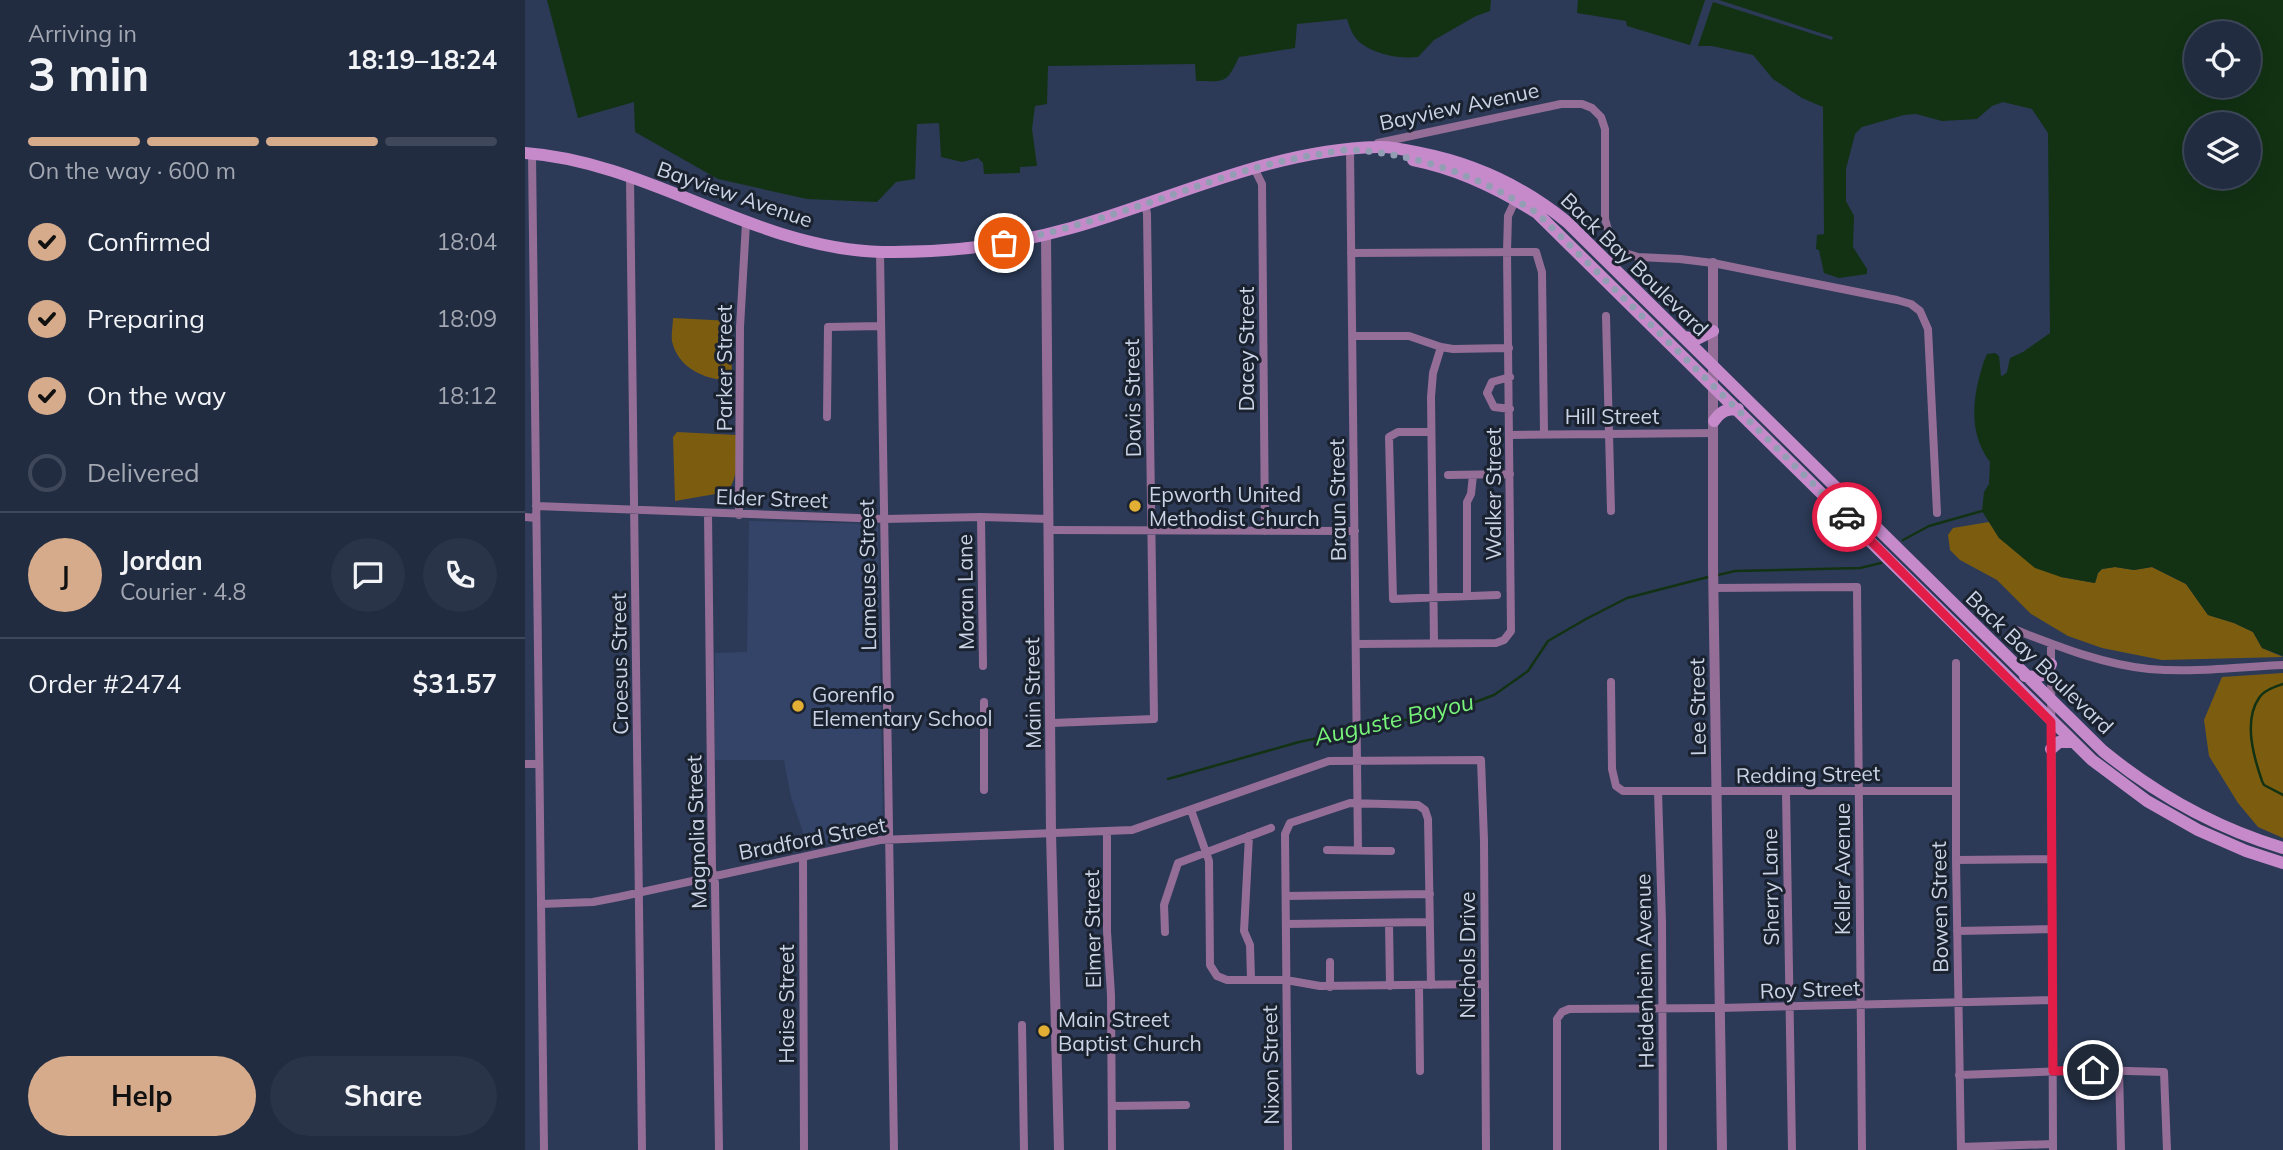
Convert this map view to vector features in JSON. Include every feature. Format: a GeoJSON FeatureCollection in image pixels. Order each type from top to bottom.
{"type":"FeatureCollection","features":[{"type":"Feature","properties":{"kind":"main road","name":"Back Bay Boulevard"},"geometry":{"type":"LineString","coordinates":[[1350,149],[1380,147],[1451,159],[1523,189],[1567,222],[2103,751],[2151,788],[2202,817],[2247,838],[2283,848]]}},
{"type":"Feature","properties":{"kind":"main road","name":"Bayview Avenue"},"geometry":{"type":"LineString","coordinates":[[529,153],[582,161],[746,223],[820,244],[880,252],[1004,243],[1046,235],[1254,168],[1350,149]]}},
{"type":"Feature","properties":{"kind":"main road","name":"Back Bay Boulevard"},"geometry":{"type":"LineString","coordinates":[[1350,149],[1451,169],[1478,179],[1537,213],[2072,742],[2120,783],[2171,815],[2246,851],[2283,863]]}},
{"type":"Feature","properties":{"kind":"main road"},"geometry":{"type":"LineString","coordinates":[[1684,337],[1697,339],[1713,331]]}},
{"type":"Feature","properties":{"kind":"main road"},"geometry":{"type":"LineString","coordinates":[[1714,427],[1720,413],[1728,409],[1738,409]]}},
{"type":"Feature","properties":{"kind":"main road"},"geometry":{"type":"LineString","coordinates":[[2025,676],[2046,674],[2051,664]]}},
{"type":"Feature","properties":{"kind":"main road"},"geometry":{"type":"LineString","coordinates":[[2051,749],[2059,742],[2072,742]]}},
{"type":"Feature","properties":{"kind":"street","name":"Bayview Avenue"},"geometry":{"type":"LineString","coordinates":[[1350,149],[1548,106],[1582,104],[1601,117],[1605,129],[1605,219],[1611,240],[1622,251],[1638,257],[1713,263],[1911,304],[1920,311],[1928,329],[1937,513]]}},
{"type":"Feature","properties":{"kind":"street","name":"Braun Street"},"geometry":{"type":"LineString","coordinates":[[1350,149],[1358,850]]}},
{"type":"Feature","properties":{"kind":"street"},"geometry":{"type":"LineString","coordinates":[[529,153],[544,1150]]}},
{"type":"Feature","properties":{"kind":"street","name":"Dacey Street"},"geometry":{"type":"LineString","coordinates":[[1254,168],[1262,184],[1265,531]]}},
{"type":"Feature","properties":{"kind":"street","name":"Croesus Street"},"geometry":{"type":"LineString","coordinates":[[630,177],[642,1150]]}},
{"type":"Feature","properties":{"kind":"street","name":"Walker Street"},"geometry":{"type":"LineString","coordinates":[[1356,644],[1496,643],[1504,640],[1511,631],[1507,251],[1508,216],[1516,199]]}},
{"type":"Feature","properties":{"kind":"street","name":"Davis Street"},"geometry":{"type":"LineString","coordinates":[[1052,723],[1154,719],[1145,203]]}},
{"type":"Feature","properties":{"kind":"street","name":"Parker Street"},"geometry":{"type":"LineString","coordinates":[[739,514],[740,327],[746,223]]}},
{"type":"Feature","properties":{"kind":"street","name":"Main Street"},"geometry":{"type":"LineString","coordinates":[[1046,235],[1051,833],[1059,1150]]}},
{"type":"Feature","properties":{"kind":"street"},"geometry":{"type":"LineString","coordinates":[[1351,253],[1536,251],[1541,266],[1544,434]]}},
{"type":"Feature","properties":{"kind":"street","name":"Lameuse Street"},"geometry":{"type":"LineString","coordinates":[[880,252],[894,1150]]}},
{"type":"Feature","properties":{"kind":"street","name":"Lee Street"},"geometry":{"type":"LineString","coordinates":[[1713,263],[1713,564],[1722,1150]]}},
{"type":"Feature","properties":{"kind":"street"},"geometry":{"type":"LineString","coordinates":[[1606,316],[1611,511]]}},
{"type":"Feature","properties":{"kind":"street"},"geometry":{"type":"LineString","coordinates":[[827,417],[828,327],[881,326]]}},
{"type":"Feature","properties":{"kind":"street"},"geometry":{"type":"LineString","coordinates":[[1352,336],[1409,337],[1441,347],[1509,348]]}},
{"type":"Feature","properties":{"kind":"street"},"geometry":{"type":"LineString","coordinates":[[1434,643],[1431,386],[1441,347]]}},
{"type":"Feature","properties":{"kind":"street"},"geometry":{"type":"LineString","coordinates":[[1510,377],[1492,382],[1487,393],[1494,407],[1510,409]]}},
{"type":"Feature","properties":{"kind":"street","name":"Hill Street"},"geometry":{"type":"LineString","coordinates":[[1510,435],[1714,427]]}},
{"type":"Feature","properties":{"kind":"street"},"geometry":{"type":"LineString","coordinates":[[1431,432],[1398,432],[1389,437],[1392,598],[1497,595]]}},
{"type":"Feature","properties":{"kind":"street"},"geometry":{"type":"LineString","coordinates":[[525,437],[535,436]]}},
{"type":"Feature","properties":{"kind":"street"},"geometry":{"type":"LineString","coordinates":[[1448,475],[1510,474]]}},
{"type":"Feature","properties":{"kind":"street"},"geometry":{"type":"LineString","coordinates":[[1467,596],[1468,502],[1473,475]]}},
{"type":"Feature","properties":{"kind":"street","name":"Elder Street"},"geometry":{"type":"LineString","coordinates":[[536,506],[884,519],[981,517],[1049,525]]}},
{"type":"Feature","properties":{"kind":"street","name":"Magnolia Street"},"geometry":{"type":"LineString","coordinates":[[708,513],[719,1150]]}},
{"type":"Feature","properties":{"kind":"street"},"geometry":{"type":"LineString","coordinates":[[525,517],[536,518]]}},
{"type":"Feature","properties":{"kind":"street","name":"Moran Lane"},"geometry":{"type":"LineString","coordinates":[[981,517],[983,666]]}},
{"type":"Feature","properties":{"kind":"street"},"geometry":{"type":"LineString","coordinates":[[1049,525],[1152,531],[1355,531]]}},
{"type":"Feature","properties":{"kind":"street","name":"Keller Avenue"},"geometry":{"type":"LineString","coordinates":[[1714,586],[1857,587],[1862,1150]]}},
{"type":"Feature","properties":{"kind":"street"},"geometry":{"type":"LineString","coordinates":[[2016,630],[2101,660],[2151,669],[2283,665]]}},
{"type":"Feature","properties":{"kind":"street"},"geometry":{"type":"LineString","coordinates":[[1961,1148],[2053,1147],[2051,644]]}},
{"type":"Feature","properties":{"kind":"street","name":"Bowen Street"},"geometry":{"type":"LineString","coordinates":[[1956,663],[1961,1148]]}},
{"type":"Feature","properties":{"kind":"street","name":"Redding Street"},"geometry":{"type":"LineString","coordinates":[[1611,682],[1612,769],[1619,790],[1956,791]]}},
{"type":"Feature","properties":{"kind":"street"},"geometry":{"type":"LineString","coordinates":[[983,702],[984,790]]}},
{"type":"Feature","properties":{"kind":"street","name":"Bradford Street"},"geometry":{"type":"LineString","coordinates":[[541,904],[593,902],[868,842],[1132,830],[1322,763],[1356,759],[1481,760]]}},
{"type":"Feature","properties":{"kind":"street","name":"Nichols Drive"},"geometry":{"type":"LineString","coordinates":[[1481,760],[1486,1150]]}},
{"type":"Feature","properties":{"kind":"street"},"geometry":{"type":"LineString","coordinates":[[525,764],[539,764]]}},
{"type":"Feature","properties":{"kind":"street","name":"Heidenheim Avenue"},"geometry":{"type":"LineString","coordinates":[[1658,791],[1663,1150]]}},
{"type":"Feature","properties":{"kind":"street","name":"Sherry Lane"},"geometry":{"type":"LineString","coordinates":[[1786,792],[1792,1150]]}},
{"type":"Feature","properties":{"kind":"street"},"geometry":{"type":"LineString","coordinates":[[1357,803],[1418,805],[1425,810],[1428,820],[1431,985]]}},
{"type":"Feature","properties":{"kind":"street","name":"Nixon Street"},"geometry":{"type":"LineString","coordinates":[[1288,1150],[1285,834],[1287,827],[1294,822],[1357,803]]}},
{"type":"Feature","properties":{"kind":"street"},"geometry":{"type":"LineString","coordinates":[[1191,810],[1210,866],[1210,965],[1217,976],[1227,980],[1286,980],[1330,986],[1485,984]]}},
{"type":"Feature","properties":{"kind":"street"},"geometry":{"type":"LineString","coordinates":[[1165,932],[1164,905],[1176,867],[1182,860],[1271,828]]}},
{"type":"Feature","properties":{"kind":"street","name":"Elmer Street"},"geometry":{"type":"LineString","coordinates":[[1107,833],[1112,1150]]}},
{"type":"Feature","properties":{"kind":"street"},"geometry":{"type":"LineString","coordinates":[[1249,836],[1244,931],[1249,945],[1251,979]]}},
{"type":"Feature","properties":{"kind":"street"},"geometry":{"type":"LineString","coordinates":[[1327,850],[1391,851]]}},
{"type":"Feature","properties":{"kind":"street","name":"Haise Street"},"geometry":{"type":"LineString","coordinates":[[803,857],[804,1150]]}},
{"type":"Feature","properties":{"kind":"street"},"geometry":{"type":"LineString","coordinates":[[1956,860],[2051,859]]}},
{"type":"Feature","properties":{"kind":"street"},"geometry":{"type":"LineString","coordinates":[[1286,896],[1430,894]]}},
{"type":"Feature","properties":{"kind":"street"},"geometry":{"type":"LineString","coordinates":[[1286,924],[1430,922]]}},
{"type":"Feature","properties":{"kind":"street"},"geometry":{"type":"LineString","coordinates":[[1389,923],[1390,986]]}},
{"type":"Feature","properties":{"kind":"street"},"geometry":{"type":"LineString","coordinates":[[1957,931],[2052,929]]}},
{"type":"Feature","properties":{"kind":"street"},"geometry":{"type":"LineString","coordinates":[[1330,962],[1330,986]]}},
{"type":"Feature","properties":{"kind":"street"},"geometry":{"type":"LineString","coordinates":[[1419,986],[1420,1072]]}},
{"type":"Feature","properties":{"kind":"street","name":"Roy Street"},"geometry":{"type":"LineString","coordinates":[[1557,1150],[1557,1019],[1569,1009],[1720,1009],[2052,1000]]}},
{"type":"Feature","properties":{"kind":"street"},"geometry":{"type":"LineString","coordinates":[[1022,1025],[1024,1150]]}},
{"type":"Feature","properties":{"kind":"street"},"geometry":{"type":"LineString","coordinates":[[2119,1070],[2121,1150]]}},
{"type":"Feature","properties":{"kind":"street"},"geometry":{"type":"LineString","coordinates":[[1959,1075],[2119,1070],[2164,1072],[2167,1150]]}},
{"type":"Feature","properties":{"kind":"street"},"geometry":{"type":"LineString","coordinates":[[1112,1106],[1186,1105]]}},
{"type":"Feature","properties":{"kind":"shaded area"},"geometry":{"type":"Polygon","coordinates":[[[547,0],[1491,0],[1490,11],[1434,40],[1418,57],[1389,55],[1368,48],[1354,36],[1347,19],[1297,24],[1295,48],[1239,57],[1231,73],[1219,81],[1196,81],[1195,64],[1048,66],[1047,104],[1035,106],[1032,129],[1037,166],[1020,167],[1020,173],[984,174],[983,163],[978,158],[962,162],[941,157],[939,123],[917,124],[915,179],[896,182],[877,202],[807,199],[718,179],[635,132],[634,102],[578,118],[547,0]]]}},
{"type":"Feature","properties":{"kind":"shaded area"},"geometry":{"type":"Polygon","coordinates":[[[1578,0],[2283,0],[2283,656],[2262,648],[2253,632],[2208,615],[2186,584],[2152,567],[2134,570],[2115,567],[2102,569],[2095,583],[2061,577],[2035,568],[1999,538],[1982,511],[1984,492],[1989,484],[1990,462],[1978,438],[1974,413],[1984,361],[1987,354],[1995,353],[1999,356],[2001,376],[2004,375],[2010,358],[2050,333],[2048,133],[2032,109],[2003,102],[1992,106],[1977,119],[1942,121],[1916,114],[1862,127],[1855,134],[1846,169],[1846,201],[1854,216],[1853,247],[1867,269],[1867,274],[1839,278],[1824,273],[1819,250],[1816,249],[1817,235],[1824,234],[1823,107],[1802,98],[1773,79],[1753,55],[1712,46],[1693,46],[1627,26],[1626,21],[1577,13],[1578,0]]]}},
{"type":"Feature","properties":{"kind":"shaded area"},"geometry":{"type":"Polygon","coordinates":[[[673,318],[731,321],[732,380],[704,375],[680,359],[672,341],[673,318]]]}},
{"type":"Feature","properties":{"kind":"shaded area"},"geometry":{"type":"Polygon","coordinates":[[[677,432],[736,435],[736,472],[727,492],[675,501],[673,437],[677,432]]]}},
{"type":"Feature","properties":{"kind":"shaded area","name":"Gorenflo Elementary School"},"geometry":{"type":"Polygon","coordinates":[[[749,521],[878,524],[883,833],[808,847],[791,797],[784,760],[715,760],[715,653],[747,652],[749,521]]]}},
{"type":"Feature","properties":{"kind":"shaded area"},"geometry":{"type":"Polygon","coordinates":[[[1989,522],[1999,538],[2061,577],[2095,583],[2102,569],[2115,567],[2134,570],[2152,567],[2186,584],[2208,615],[2253,632],[2262,648],[2283,657],[2162,660],[2102,648],[2068,636],[2031,614],[1997,580],[1960,560],[1950,550],[1948,535],[1953,528],[1989,522]]]}},
{"type":"Feature","properties":{"kind":"shaded area"},"geometry":{"type":"Polygon","coordinates":[[[2283,673],[2283,838],[2258,827],[2238,803],[2209,756],[2204,720],[2222,677],[2283,673]]]}},
{"type":"Feature","properties":{"kind":"pier"},"geometry":{"type":"Polygon","coordinates":[[[1705,0],[1719,0],[1833,37],[1832,40],[1713,2],[1697,49],[1692,49],[1689,48],[1705,0]]]}},
{"type":"Feature","properties":{"kind":"waterway","name":"Auguste Bayou"},"geometry":{"type":"LineString","coordinates":[[1903,540],[1929,526],[1982,511]]}},
{"type":"Feature","properties":{"kind":"waterway","name":"Auguste Bayou"},"geometry":{"type":"LineString","coordinates":[[1718,575],[1735,571],[1860,568],[1881,563]]}},
{"type":"Feature","properties":{"kind":"waterway","name":"Auguste Bayou"},"geometry":{"type":"LineString","coordinates":[[1168,779],[1299,742],[1454,710],[1494,695],[1528,671],[1548,641],[1586,619],[1627,598],[1712,576]]}},
{"type":"Feature","properties":{"kind":"waterway"},"geometry":{"type":"LineString","coordinates":[[2283,684],[2261,695],[2254,707],[2251,728],[2253,751],[2262,781],[2264,785],[2283,795]]}},
{"type":"Feature","properties":{"kind":"way so far"},"geometry":{"type":"LineString","coordinates":[[1004,243],[1072,228],[1238,172],[1300,157],[1350,149],[1451,169],[1478,179],[1516,199],[1558,231],[1847,517]]}},
{"type":"Feature","properties":{"kind":"place","name":"Epworth United Methodist Church"},"geometry":{"type":"Point","coordinates":[1135,506]}},
{"type":"Feature","properties":{"kind":"place","name":"Gorenflo Elementary School"},"geometry":{"type":"Point","coordinates":[798,706]}},
{"type":"Feature","properties":{"kind":"place","name":"Main Street Baptist Church"},"geometry":{"type":"Point","coordinates":[1044,1031]}},
{"type":"Feature","properties":{"kind":"route"},"geometry":{"type":"LineString","coordinates":[[1847,517],[2051,722],[2053,1071],[2093,1070]]}}]}
